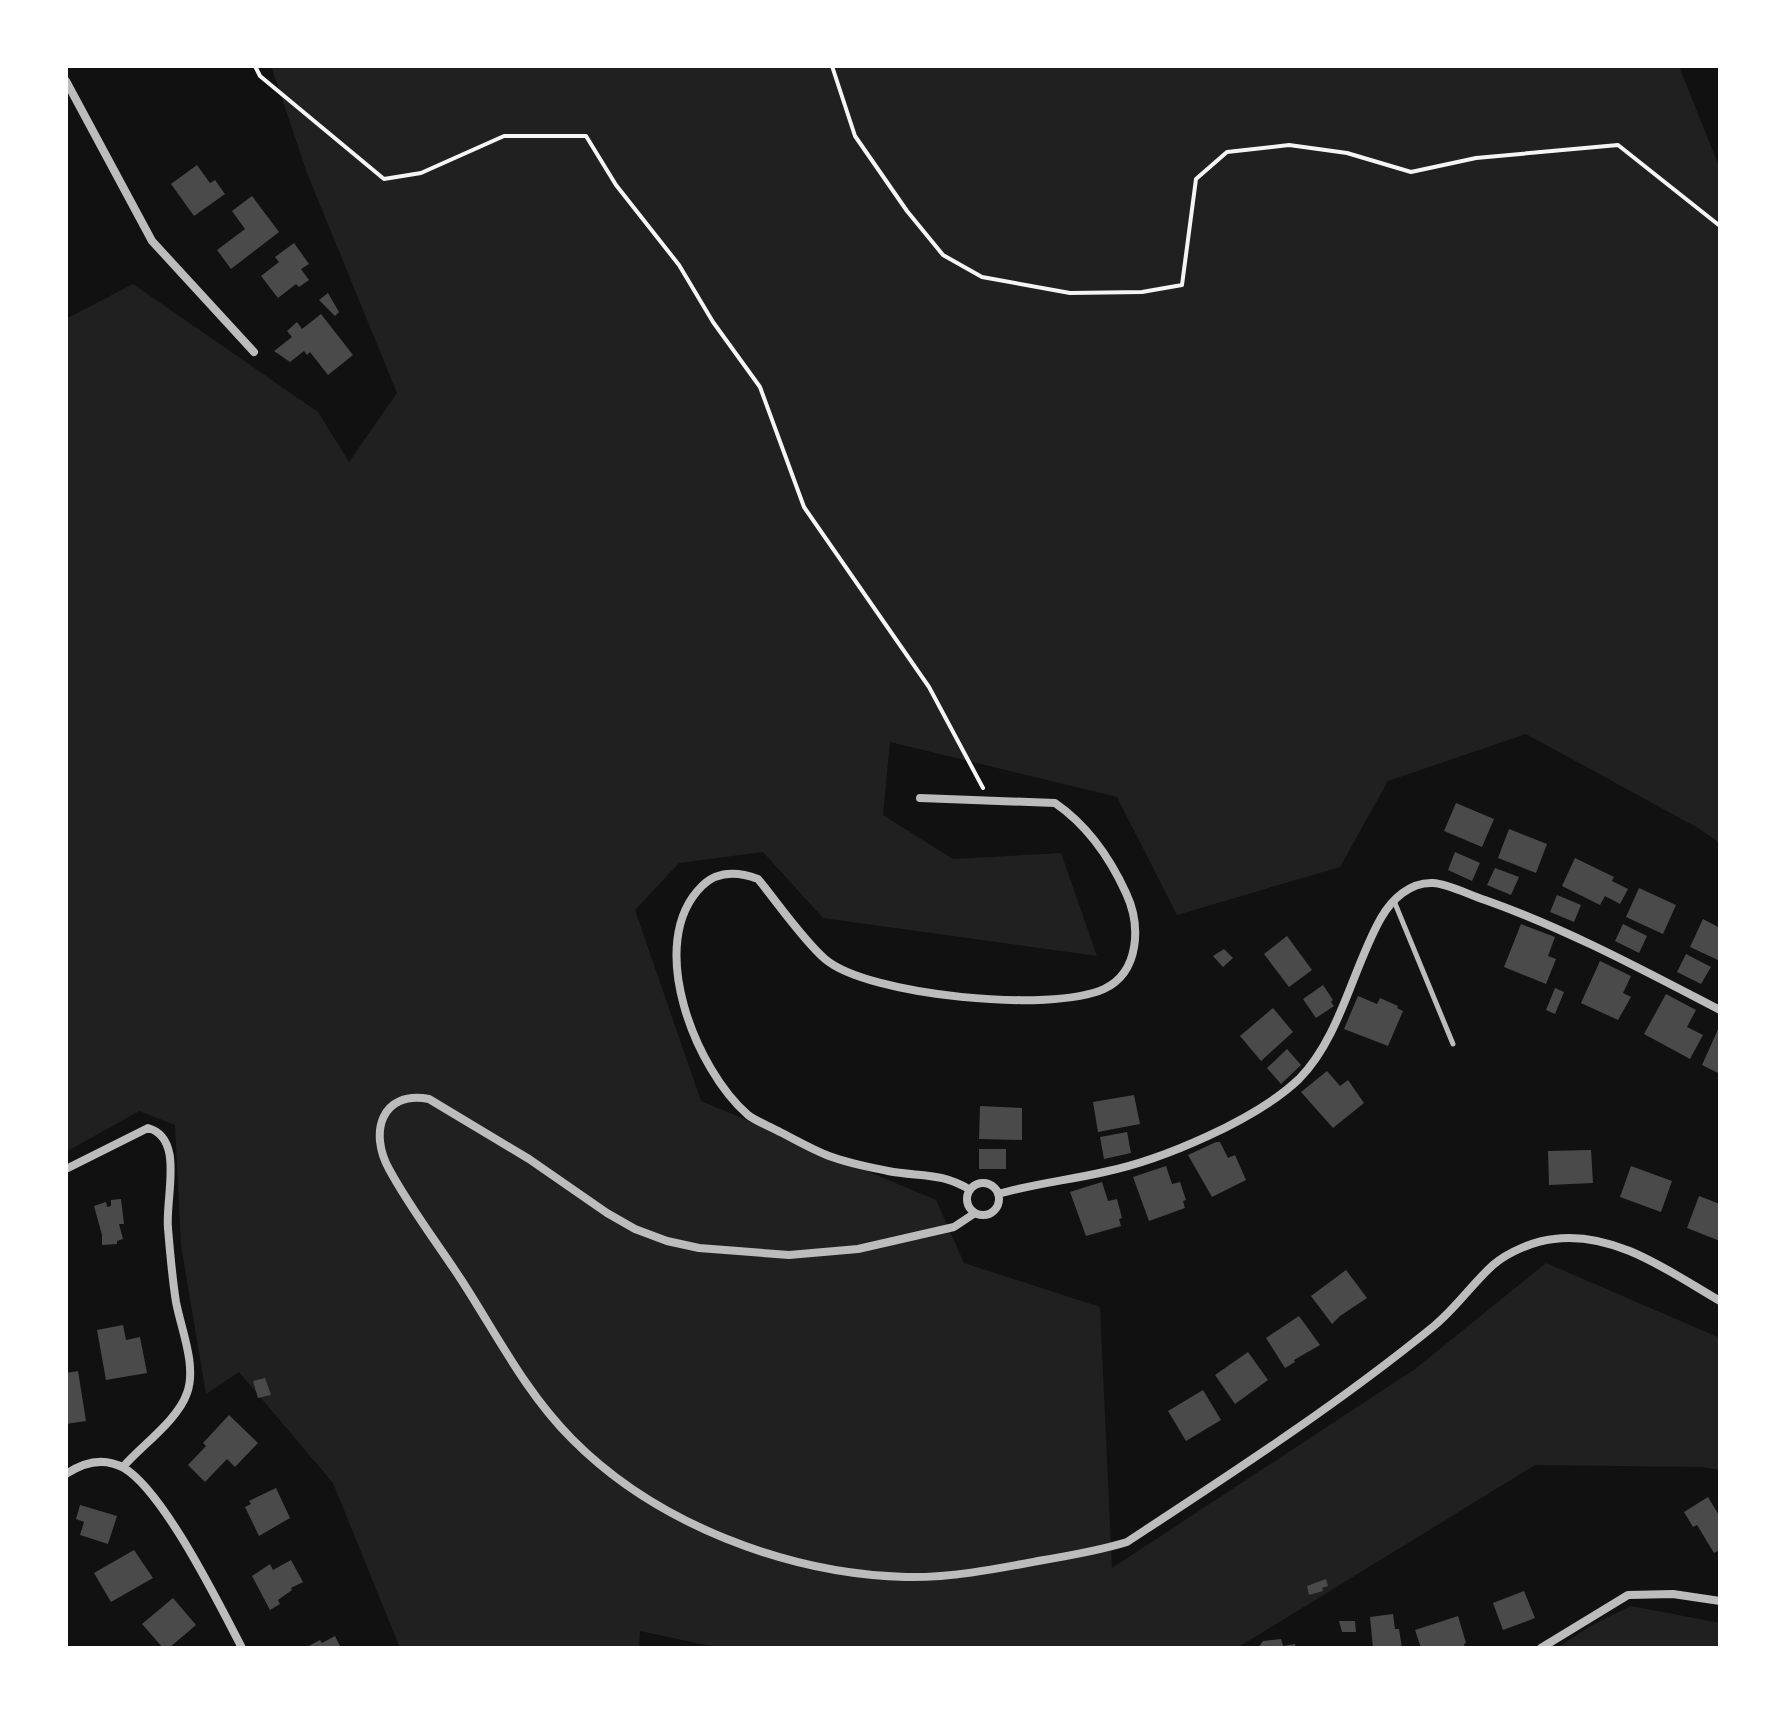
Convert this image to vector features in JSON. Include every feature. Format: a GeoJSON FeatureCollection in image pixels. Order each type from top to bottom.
{"type":"FeatureCollection","features":[{"type":"Feature","properties":{"kind":"street"},"geometry":{"type":"LineString","coordinates":[[66,81],[152,241],[254,352]]}},
{"type":"Feature","properties":{"kind":"street"},"geometry":{"type":"LineString","coordinates":[[920,798],[1055,803],[1089,832],[1132,906],[1137,936],[1119,978],[1105,988],[1062,999],[1027,1000],[962,997],[883,983],[825,960],[758,879],[742,873],[725,874],[706,882],[694,894],[678,933],[676,969],[698,1045],[727,1094],[751,1117],[828,1156],[889,1171],[938,1176],[970,1190]]}},
{"type":"Feature","properties":{"kind":"street"},"geometry":{"type":"LineString","coordinates":[[998,1194],[1107,1172],[1140,1162],[1264,1107],[1300,1078],[1325,1043],[1380,919],[1393,900],[1419,885],[1435,883],[1513,910],[1594,945],[1720,1010]]}},
{"type":"Feature","properties":{"kind":"street"},"geometry":{"type":"LineString","coordinates":[[998,1194],[997,1205],[990,1213],[975,1213],[954,1227],[858,1249],[789,1255],[699,1248],[635,1229],[529,1159],[429,1099],[415,1097],[390,1106],[383,1117],[378,1137],[388,1168],[485,1315],[518,1372],[548,1414],[574,1441],[604,1468],[637,1491],[713,1534],[763,1553],[840,1570],[906,1577],[935,1576],[1025,1563],[1127,1542],[1281,1440],[1433,1327],[1494,1265],[1514,1252],[1549,1239],[1587,1238],[1603,1241],[1656,1264],[1720,1301]]}},
{"type":"Feature","properties":{"kind":"street"},"geometry":{"type":"LineString","coordinates":[[66,1169],[148,1128],[162,1134],[170,1146],[167,1222],[176,1301],[190,1371],[188,1391],[164,1426],[123,1467]]}},
{"type":"Feature","properties":{"kind":"street"},"geometry":{"type":"LineString","coordinates":[[975,1213],[968,1205],[970,1190],[977,1184],[987,1184],[998,1194]]}},
{"type":"Feature","properties":{"kind":"street"},"geometry":{"type":"LineString","coordinates":[[66,1474],[81,1464],[101,1461],[123,1467],[139,1481],[158,1504],[206,1579],[242,1648]]}},
{"type":"Feature","properties":{"kind":"street"},"geometry":{"type":"LineString","coordinates":[[1541,1648],[1628,1595],[1673,1594],[1720,1601]]}},
{"type":"Feature","properties":{"kind":"lane"},"geometry":{"type":"LineString","coordinates":[[1393,900],[1453,1044]]}},
{"type":"Feature","properties":{"kind":"path"},"geometry":{"type":"LineString","coordinates":[[255,66],[260,76],[384,179],[421,173],[504,136],[586,136],[616,185],[679,265],[713,322],[760,387],[804,507],[929,687],[990,801]]}},
{"type":"Feature","properties":{"kind":"path"},"geometry":{"type":"LineString","coordinates":[[832,66],[855,136],[907,211],[943,255],[982,277],[1070,293],[1142,292],[1182,285],[1196,179],[1227,152],[1289,145],[1347,153],[1411,172],[1491,156],[1618,145],[1720,226]]}},
{"type":"Feature","properties":{"kind":"shaded area"},"geometry":{"type":"Polygon","coordinates":[[[271,66],[1679,66],[1720,169],[1720,843],[1526,734],[1388,781],[1340,867],[1177,915],[1117,797],[890,742],[883,815],[953,859],[1061,853],[1097,956],[823,918],[763,852],[679,863],[635,910],[701,1101],[936,1200],[964,1263],[1100,1307],[1112,1568],[1415,1369],[1546,1263],[1720,1338],[1720,1470],[1702,1467],[1535,1465],[1237,1648],[720,1648],[640,1631],[639,1648],[400,1648],[333,1483],[239,1372],[206,1394],[181,1245],[175,1125],[139,1111],[66,1152],[66,319],[133,284],[318,412],[349,462],[397,393],[307,173],[271,66]]]}},
{"type":"Feature","properties":{"kind":"shaded area"},"geometry":{"type":"Polygon","coordinates":[[[1631,1606],[1720,1623],[1720,1648],[1557,1648],[1590,1626],[1631,1606]]]}},
{"type":"Feature","properties":{"kind":"building"},"geometry":{"type":"Polygon","coordinates":[[[197,165],[210,183],[215,180],[225,194],[194,216],[171,184],[197,165]]]}},
{"type":"Feature","properties":{"kind":"building"},"geometry":{"type":"Polygon","coordinates":[[[252,196],[279,232],[231,269],[217,250],[245,229],[232,211],[252,196]]]}},
{"type":"Feature","properties":{"kind":"building"},"geometry":{"type":"Polygon","coordinates":[[[294,243],[309,264],[301,269],[309,280],[299,287],[296,284],[278,298],[261,276],[279,262],[275,257],[294,243]]]}},
{"type":"Feature","properties":{"kind":"building"},"geometry":{"type":"Polygon","coordinates":[[[328,293],[339,312],[335,316],[319,300],[328,293]]]}},
{"type":"Feature","properties":{"kind":"building"},"geometry":{"type":"Polygon","coordinates":[[[321,314],[353,355],[328,375],[310,352],[307,355],[304,351],[290,362],[274,351],[292,337],[287,331],[297,322],[302,329],[321,314]]]}},
{"type":"Feature","properties":{"kind":"building"},"geometry":{"type":"Polygon","coordinates":[[[1456,803],[1494,819],[1482,847],[1444,831],[1456,803]]]}},
{"type":"Feature","properties":{"kind":"building"},"geometry":{"type":"Polygon","coordinates":[[[1509,829],[1547,844],[1536,873],[1498,858],[1509,829]]]}},
{"type":"Feature","properties":{"kind":"building"},"geometry":{"type":"Polygon","coordinates":[[[1455,852],[1480,863],[1472,881],[1448,870],[1455,852]]]}},
{"type":"Feature","properties":{"kind":"building"},"geometry":{"type":"Polygon","coordinates":[[[1575,858],[1614,877],[1612,881],[1628,889],[1620,904],[1605,896],[1600,905],[1562,886],[1575,858]]]}},
{"type":"Feature","properties":{"kind":"building"},"geometry":{"type":"Polygon","coordinates":[[[1495,868],[1519,877],[1511,895],[1487,885],[1495,868]]]}},
{"type":"Feature","properties":{"kind":"building"},"geometry":{"type":"Polygon","coordinates":[[[1639,888],[1676,905],[1663,934],[1626,917],[1639,888]]]}},
{"type":"Feature","properties":{"kind":"building"},"geometry":{"type":"Polygon","coordinates":[[[1557,895],[1581,905],[1574,922],[1550,912],[1557,895]]]}},
{"type":"Feature","properties":{"kind":"building"},"geometry":{"type":"Polygon","coordinates":[[[1703,919],[1720,928],[1720,961],[1690,947],[1703,919]]]}},
{"type":"Feature","properties":{"kind":"building"},"geometry":{"type":"Polygon","coordinates":[[[1521,924],[1555,937],[1548,956],[1556,959],[1546,984],[1504,967],[1521,924]]]}},
{"type":"Feature","properties":{"kind":"building"},"geometry":{"type":"Polygon","coordinates":[[[1623,924],[1647,936],[1639,953],[1615,941],[1623,924]]]}},
{"type":"Feature","properties":{"kind":"building"},"geometry":{"type":"Polygon","coordinates":[[[1287,936],[1312,970],[1289,987],[1264,954],[1287,936]]]}},
{"type":"Feature","properties":{"kind":"building"},"geometry":{"type":"Polygon","coordinates":[[[1224,949],[1233,958],[1223,967],[1213,956],[1224,949]]]}},
{"type":"Feature","properties":{"kind":"building"},"geometry":{"type":"Polygon","coordinates":[[[1686,954],[1711,967],[1701,984],[1677,972],[1686,954]]]}},
{"type":"Feature","properties":{"kind":"building"},"geometry":{"type":"Polygon","coordinates":[[[1600,961],[1631,976],[1623,993],[1631,997],[1618,1020],[1581,1003],[1600,961]]]}},
{"type":"Feature","properties":{"kind":"building"},"geometry":{"type":"Polygon","coordinates":[[[1323,985],[1334,1006],[1316,1018],[1303,999],[1323,985]]]}},
{"type":"Feature","properties":{"kind":"building"},"geometry":{"type":"Polygon","coordinates":[[[1555,988],[1564,992],[1555,1014],[1546,1010],[1555,988]]]}},
{"type":"Feature","properties":{"kind":"building"},"geometry":{"type":"Polygon","coordinates":[[[1666,994],[1696,1010],[1687,1027],[1703,1035],[1690,1059],[1644,1034],[1666,994]]]}},
{"type":"Feature","properties":{"kind":"building"},"geometry":{"type":"Polygon","coordinates":[[[1358,996],[1377,1004],[1380,998],[1403,1011],[1388,1046],[1344,1029],[1358,996]]]}},
{"type":"Feature","properties":{"kind":"building"},"geometry":{"type":"Polygon","coordinates":[[[1273,1008],[1293,1032],[1261,1061],[1240,1036],[1273,1008]]]}},
{"type":"Feature","properties":{"kind":"building"},"geometry":{"type":"Polygon","coordinates":[[[1720,1025],[1720,1074],[1702,1065],[1720,1025]]]}},
{"type":"Feature","properties":{"kind":"building"},"geometry":{"type":"Polygon","coordinates":[[[1287,1049],[1301,1065],[1281,1084],[1267,1068],[1287,1049]]]}},
{"type":"Feature","properties":{"kind":"building"},"geometry":{"type":"Polygon","coordinates":[[[1327,1071],[1340,1086],[1348,1080],[1364,1103],[1333,1128],[1301,1092],[1327,1071]]]}},
{"type":"Feature","properties":{"kind":"building"},"geometry":{"type":"Polygon","coordinates":[[[1134,1095],[1140,1124],[1098,1132],[1093,1102],[1134,1095]]]}},
{"type":"Feature","properties":{"kind":"building"},"geometry":{"type":"Polygon","coordinates":[[[980,1106],[1022,1108],[1022,1140],[979,1139],[980,1106]]]}},
{"type":"Feature","properties":{"kind":"building"},"geometry":{"type":"Polygon","coordinates":[[[1127,1132],[1131,1153],[1104,1159],[1100,1137],[1127,1132]]]}},
{"type":"Feature","properties":{"kind":"building"},"geometry":{"type":"Polygon","coordinates":[[[1220,1142],[1228,1158],[1235,1155],[1246,1180],[1212,1197],[1188,1155],[1220,1142]]]}},
{"type":"Feature","properties":{"kind":"building"},"geometry":{"type":"Polygon","coordinates":[[[979,1149],[1006,1149],[1006,1169],[979,1169],[979,1149]]]}},
{"type":"Feature","properties":{"kind":"building"},"geometry":{"type":"Polygon","coordinates":[[[1591,1150],[1593,1183],[1549,1185],[1548,1151],[1591,1150]]]}},
{"type":"Feature","properties":{"kind":"building"},"geometry":{"type":"Polygon","coordinates":[[[1166,1166],[1172,1184],[1180,1182],[1186,1200],[1183,1201],[1185,1208],[1149,1221],[1133,1177],[1166,1166]]]}},
{"type":"Feature","properties":{"kind":"building"},"geometry":{"type":"Polygon","coordinates":[[[1631,1166],[1672,1181],[1661,1212],[1620,1197],[1631,1166]]]}},
{"type":"Feature","properties":{"kind":"building"},"geometry":{"type":"Polygon","coordinates":[[[1102,1182],[1108,1201],[1117,1199],[1121,1226],[1086,1236],[1070,1192],[1102,1182]]]}},
{"type":"Feature","properties":{"kind":"building"},"geometry":{"type":"Polygon","coordinates":[[[1699,1196],[1720,1204],[1720,1241],[1687,1228],[1699,1196]]]}},
{"type":"Feature","properties":{"kind":"building"},"geometry":{"type":"Polygon","coordinates":[[[121,1199],[124,1224],[119,1224],[123,1239],[117,1244],[102,1245],[94,1206],[106,1202],[107,1207],[111,1206],[111,1200],[121,1199]]]}},
{"type":"Feature","properties":{"kind":"building"},"geometry":{"type":"Polygon","coordinates":[[[1346,1270],[1367,1298],[1332,1324],[1311,1296],[1346,1270]]]}},
{"type":"Feature","properties":{"kind":"building"},"geometry":{"type":"Polygon","coordinates":[[[1299,1316],[1320,1345],[1285,1368],[1266,1338],[1299,1316]]]}},
{"type":"Feature","properties":{"kind":"building"},"geometry":{"type":"Polygon","coordinates":[[[123,1325],[126,1340],[140,1337],[147,1373],[106,1380],[97,1330],[123,1325]]]}},
{"type":"Feature","properties":{"kind":"building"},"geometry":{"type":"Polygon","coordinates":[[[1248,1352],[1268,1380],[1235,1404],[1215,1375],[1248,1352]]]}},
{"type":"Feature","properties":{"kind":"building"},"geometry":{"type":"Polygon","coordinates":[[[78,1371],[86,1421],[66,1424],[66,1373],[78,1371]]]}},
{"type":"Feature","properties":{"kind":"building"},"geometry":{"type":"Polygon","coordinates":[[[265,1378],[271,1395],[258,1398],[253,1381],[265,1378]]]}},
{"type":"Feature","properties":{"kind":"building"},"geometry":{"type":"Polygon","coordinates":[[[1203,1390],[1221,1420],[1186,1441],[1168,1411],[1203,1390]]]}},
{"type":"Feature","properties":{"kind":"building"},"geometry":{"type":"Polygon","coordinates":[[[229,1415],[258,1443],[235,1467],[227,1459],[205,1482],[188,1465],[229,1415]]]}},
{"type":"Feature","properties":{"kind":"building"},"geometry":{"type":"Polygon","coordinates":[[[276,1488],[290,1518],[259,1536],[245,1507],[251,1504],[249,1501],[276,1488]]]}},
{"type":"Feature","properties":{"kind":"building"},"geometry":{"type":"Polygon","coordinates":[[[1708,1497],[1720,1517],[1720,1550],[1714,1553],[1697,1525],[1693,1527],[1684,1512],[1708,1497]]]}},
{"type":"Feature","properties":{"kind":"building"},"geometry":{"type":"Polygon","coordinates":[[[80,1505],[117,1516],[108,1544],[80,1535],[84,1522],[76,1519],[80,1505]]]}},
{"type":"Feature","properties":{"kind":"building"},"geometry":{"type":"Polygon","coordinates":[[[134,1550],[153,1578],[111,1602],[94,1573],[134,1550]]]}},
{"type":"Feature","properties":{"kind":"building"},"geometry":{"type":"Polygon","coordinates":[[[291,1560],[303,1582],[291,1588],[278,1600],[280,1604],[270,1610],[252,1576],[270,1564],[273,1570],[291,1560]]]}},
{"type":"Feature","properties":{"kind":"building"},"geometry":{"type":"Polygon","coordinates":[[[1326,1579],[1328,1586],[1322,1588],[1323,1591],[1309,1595],[1307,1586],[1326,1579]]]}},
{"type":"Feature","properties":{"kind":"building"},"geometry":{"type":"Polygon","coordinates":[[[1524,1591],[1535,1618],[1503,1630],[1493,1603],[1524,1591]]]}},
{"type":"Feature","properties":{"kind":"building"},"geometry":{"type":"Polygon","coordinates":[[[173,1598],[196,1625],[169,1648],[163,1648],[142,1624],[173,1598]]]}},
{"type":"Feature","properties":{"kind":"building"},"geometry":{"type":"Polygon","coordinates":[[[1393,1614],[1402,1648],[1373,1648],[1370,1617],[1393,1614]]]}},
{"type":"Feature","properties":{"kind":"building"},"geometry":{"type":"Polygon","coordinates":[[[1458,1616],[1465,1647],[1421,1648],[1415,1630],[1458,1616]]]}},
{"type":"Feature","properties":{"kind":"building"},"geometry":{"type":"Polygon","coordinates":[[[1339,1621],[1355,1621],[1356,1632],[1342,1632],[1339,1621]]]}},
{"type":"Feature","properties":{"kind":"building"},"geometry":{"type":"Polygon","coordinates":[[[335,1636],[341,1648],[305,1648],[320,1640],[322,1643],[335,1636]]]}},
{"type":"Feature","properties":{"kind":"building"},"geometry":{"type":"Polygon","coordinates":[[[1281,1639],[1283,1646],[1295,1644],[1296,1648],[1258,1648],[1263,1641],[1281,1639]]]}}]}
